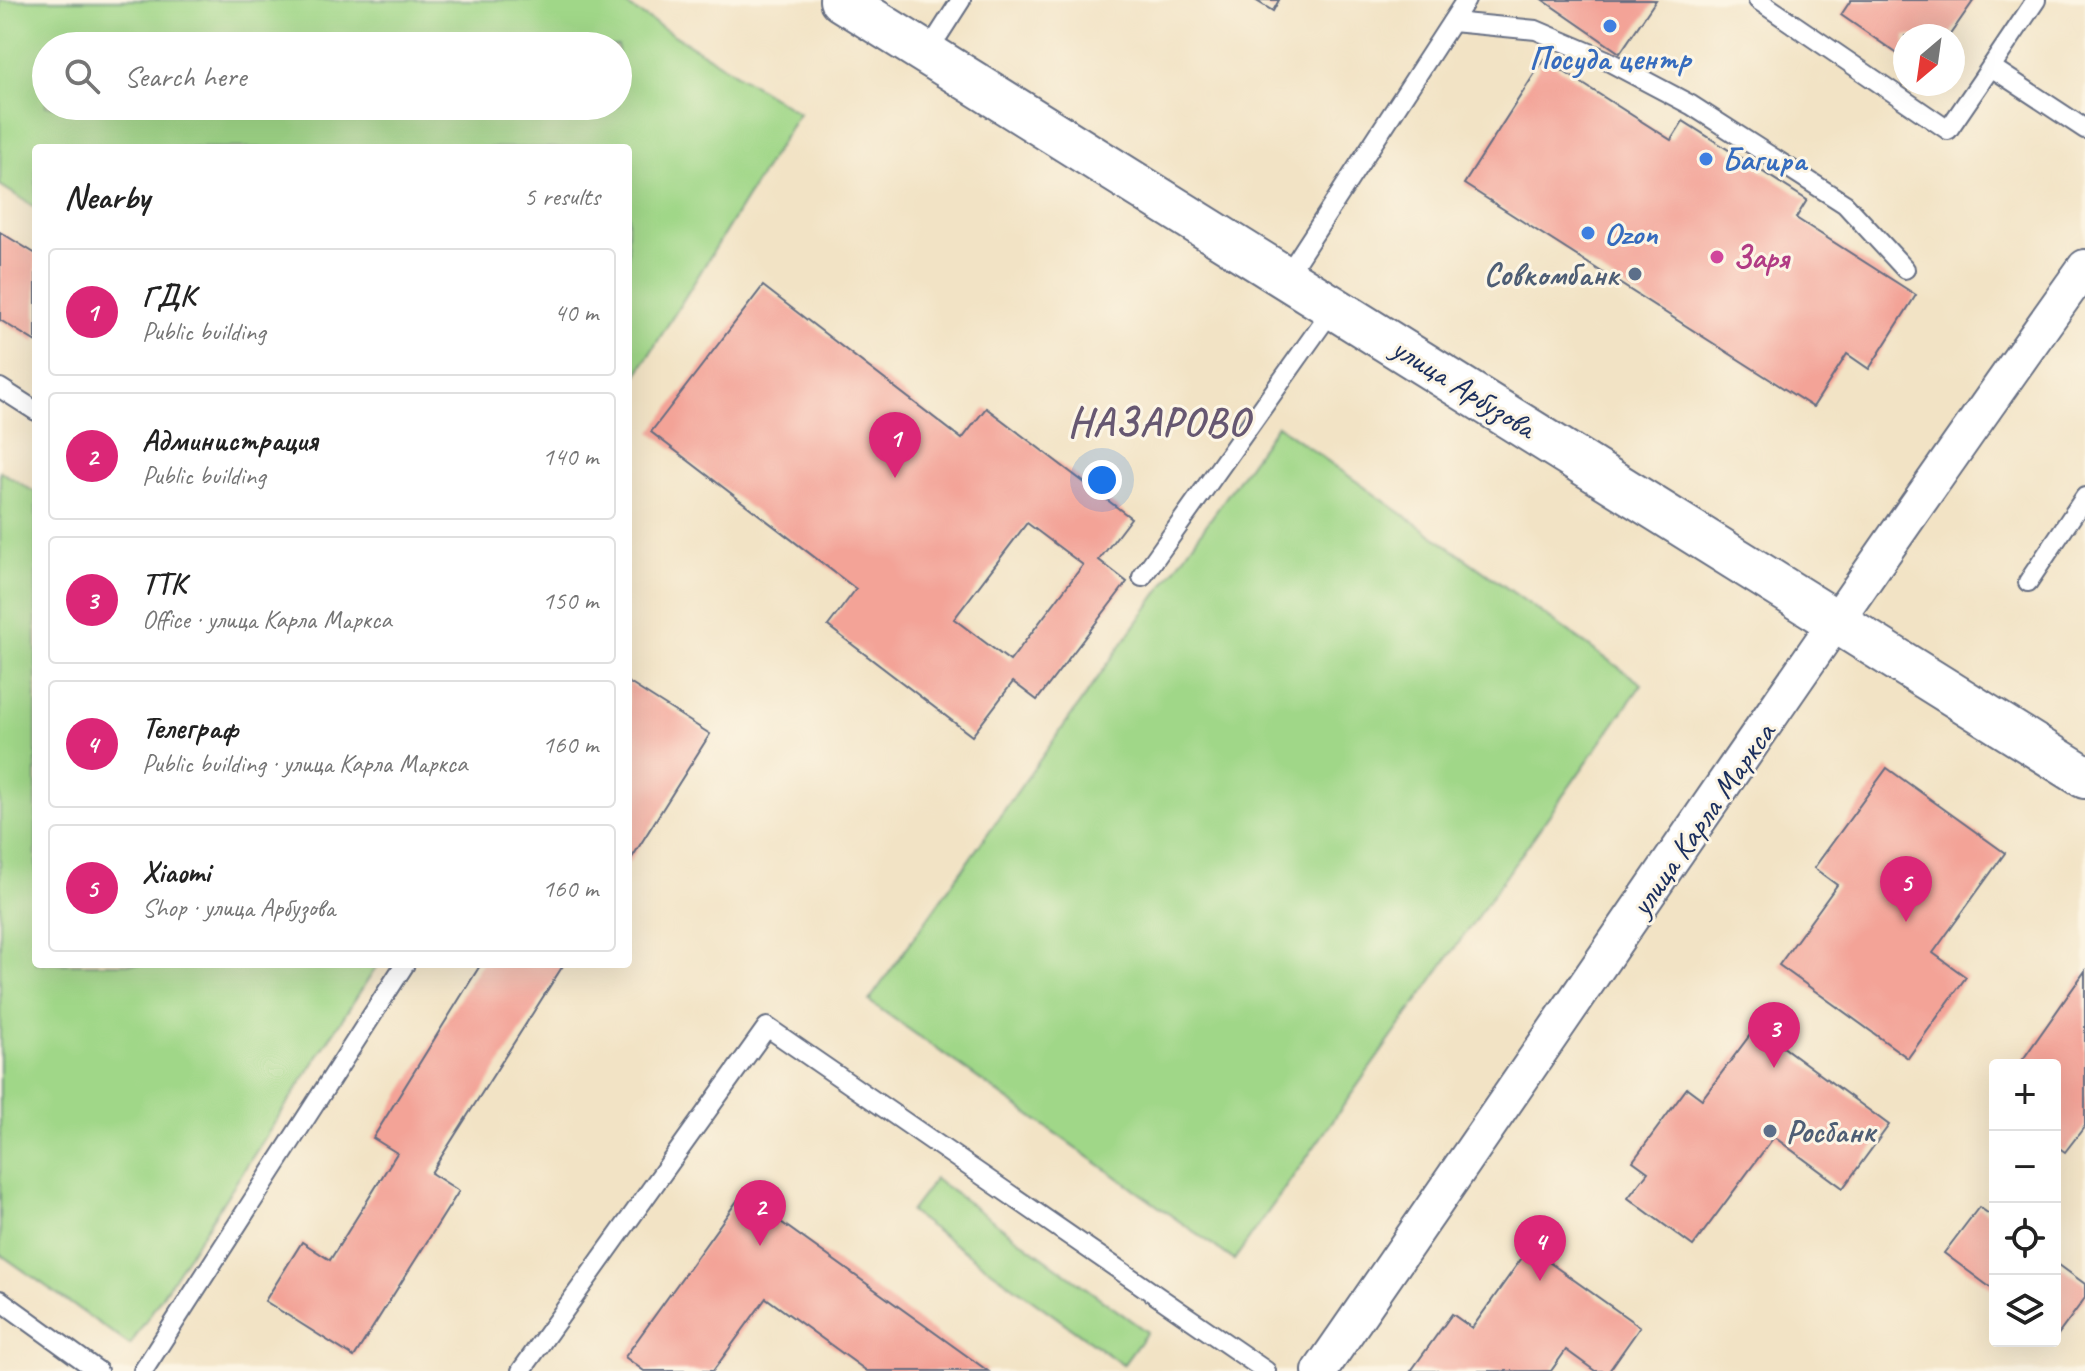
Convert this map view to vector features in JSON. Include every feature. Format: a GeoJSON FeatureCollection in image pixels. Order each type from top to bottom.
{"type":"FeatureCollection","features":[{"type":"Feature","properties":{"kind":"street","name":"улица Арбузова"},"geometry":{"type":"LineString","coordinates":[[841,0],[2085,777]]}},
{"type":"Feature","properties":{"kind":"street","name":"улица Карла Маркса"},"geometry":{"type":"LineString","coordinates":[[1320,1371],[1836,620],[2085,267]]}},
{"type":"Feature","properties":{"kind":"lane"},"geometry":{"type":"LineString","coordinates":[[927,53],[961,0]]}},
{"type":"Feature","properties":{"kind":"lane"},"geometry":{"type":"LineString","coordinates":[[1286,277],[1466,0]]}},
{"type":"Feature","properties":{"kind":"lane"},"geometry":{"type":"LineString","coordinates":[[1758,0],[1948,130],[2036,0]]}},
{"type":"Feature","properties":{"kind":"lane"},"geometry":{"type":"LineString","coordinates":[[1452,22],[1536,30],[1604,59],[1691,105],[1845,204],[1905,269]]}},
{"type":"Feature","properties":{"kind":"lane"},"geometry":{"type":"LineString","coordinates":[[1991,67],[2085,129]]}},
{"type":"Feature","properties":{"kind":"lane"},"geometry":{"type":"LineString","coordinates":[[1142,577],[1334,307]]}},
{"type":"Feature","properties":{"kind":"lane"},"geometry":{"type":"LineString","coordinates":[[0,388],[32,408]]}},
{"type":"Feature","properties":{"kind":"lane"},"geometry":{"type":"LineString","coordinates":[[2028,582],[2085,497]]}},
{"type":"Feature","properties":{"kind":"lane"},"geometry":{"type":"LineString","coordinates":[[143,1371],[402,968]]}},
{"type":"Feature","properties":{"kind":"lane"},"geometry":{"type":"LineString","coordinates":[[521,1371],[767,1027],[1266,1371]]}},
{"type":"Feature","properties":{"kind":"lane"},"geometry":{"type":"LineString","coordinates":[[0,1300],[98,1371]]}},
{"type":"Feature","properties":{"kind":"green space"},"geometry":{"type":"Polygon","coordinates":[[[0,0],[618,0],[799,113],[632,383],[632,144],[32,144],[32,205],[0,185],[0,0]]]}},
{"type":"Feature","properties":{"kind":"green space"},"geometry":{"type":"Polygon","coordinates":[[[1277,425],[1642,684],[1234,1260],[869,1001],[1277,425]]]}},
{"type":"Feature","properties":{"kind":"green space"},"geometry":{"type":"Polygon","coordinates":[[[0,471],[32,491],[32,968],[375,968],[130,1345],[0,1254],[0,471]]]}},
{"type":"Feature","properties":{"kind":"green space"},"geometry":{"type":"Polygon","coordinates":[[[935,1179],[1147,1332],[1123,1365],[910,1212],[935,1179]]]}},
{"type":"Feature","properties":{"kind":"building"},"geometry":{"type":"Polygon","coordinates":[[[1255,0],[1279,0],[1273,11],[1255,0]]]}},
{"type":"Feature","properties":{"kind":"building","name":"Посуда центр"},"geometry":{"type":"Polygon","coordinates":[[[1543,0],[1656,0],[1620,53],[1543,0]]]}},
{"type":"Feature","properties":{"kind":"building"},"geometry":{"type":"Polygon","coordinates":[[[1851,0],[1974,0],[1957,24],[1893,24],[1893,51],[1841,15],[1851,0]]]}},
{"type":"Feature","properties":{"kind":"building","name":"Заря"},"geometry":{"type":"Polygon","coordinates":[[[1544,59],[1671,140],[1683,121],[1807,200],[1796,218],[1916,295],[1869,369],[1847,354],[1813,407],[1464,184],[1544,59]]]}},
{"type":"Feature","properties":{"kind":"building"},"geometry":{"type":"Polygon","coordinates":[[[0,232],[32,252],[32,340],[0,320],[0,232]]]}},
{"type":"Feature","properties":{"kind":"building"},"geometry":{"type":"Polygon","coordinates":[[[763,286],[962,439],[986,408],[1131,518],[1099,560],[1127,582],[1037,700],[1013,682],[972,736],[828,626],[856,589],[651,432],[763,286]],[[1027,523],[954,619],[1010,661],[1083,565],[1027,523]]]}},
{"type":"Feature","properties":{"kind":"building"},"geometry":{"type":"Polygon","coordinates":[[[632,685],[710,734],[632,858],[632,685]]]}},
{"type":"Feature","properties":{"kind":"building"},"geometry":{"type":"Polygon","coordinates":[[[1887,768],[2005,853],[1933,953],[1966,977],[1908,1058],[1779,965],[1837,885],[1814,868],[1887,768]]]}},
{"type":"Feature","properties":{"kind":"building"},"geometry":{"type":"Polygon","coordinates":[[[479,968],[561,968],[431,1173],[459,1191],[354,1357],[265,1301],[302,1242],[330,1260],[397,1153],[373,1138],[479,968]]]}},
{"type":"Feature","properties":{"kind":"building"},"geometry":{"type":"Polygon","coordinates":[[[2085,971],[2085,1126],[2065,1152],[2061,1149],[2061,1059],[2023,1059],[2085,971]]]}},
{"type":"Feature","properties":{"kind":"building","name":"Росбанк"},"geometry":{"type":"Polygon","coordinates":[[[1756,1027],[1889,1125],[1843,1188],[1774,1137],[1693,1246],[1628,1198],[1648,1172],[1633,1161],[1687,1088],[1702,1099],[1756,1027]]]}},
{"type":"Feature","properties":{"kind":"building"},"geometry":{"type":"Polygon","coordinates":[[[742,1194],[988,1371],[867,1371],[766,1298],[713,1371],[644,1371],[625,1357],[742,1194]]]}},
{"type":"Feature","properties":{"kind":"building"},"geometry":{"type":"Polygon","coordinates":[[[1979,1207],[1989,1214],[1989,1287],[1944,1253],[1979,1207]]]}},
{"type":"Feature","properties":{"kind":"building"},"geometry":{"type":"Polygon","coordinates":[[[1529,1248],[1640,1327],[1609,1371],[1595,1371],[1566,1350],[1551,1371],[1411,1371],[1452,1314],[1472,1328],[1529,1248]]]}},
{"type":"Feature","properties":{"kind":"building"},"geometry":{"type":"Polygon","coordinates":[[[2061,1266],[2085,1284],[2085,1298],[2061,1331],[2061,1266]]]}},
{"type":"Feature","properties":{"kind":"place","name":"Посуда центр"},"geometry":{"type":"Point","coordinates":[1610,26]}},
{"type":"Feature","properties":{"kind":"place","name":"Багира"},"geometry":{"type":"Point","coordinates":[1706,159]}},
{"type":"Feature","properties":{"kind":"place","name":"Ozon"},"geometry":{"type":"Point","coordinates":[1588,233]}},
{"type":"Feature","properties":{"kind":"place","name":"Заря"},"geometry":{"type":"Point","coordinates":[1717,257]}},
{"type":"Feature","properties":{"kind":"place","name":"Совкомбанк"},"geometry":{"type":"Point","coordinates":[1635,274]}},
{"type":"Feature","properties":{"kind":"place","name":"ГДК"},"geometry":{"type":"Point","coordinates":[895,478]}},
{"type":"Feature","properties":{"kind":"place","name":"Xiaomi"},"geometry":{"type":"Point","coordinates":[1906,922]}},
{"type":"Feature","properties":{"kind":"place","name":"ТТК"},"geometry":{"type":"Point","coordinates":[1774,1068]}},
{"type":"Feature","properties":{"kind":"place","name":"Росбанк"},"geometry":{"type":"Point","coordinates":[1770,1131]}},
{"type":"Feature","properties":{"kind":"place","name":"Администрация"},"geometry":{"type":"Point","coordinates":[760,1246]}},
{"type":"Feature","properties":{"kind":"place","name":"Телеграф"},"geometry":{"type":"Point","coordinates":[1540,1281]}},
{"type":"Feature","properties":{"kind":"district","name":"НАЗАРОВО"},"geometry":{"type":"Point","coordinates":[1159,421]}}]}
